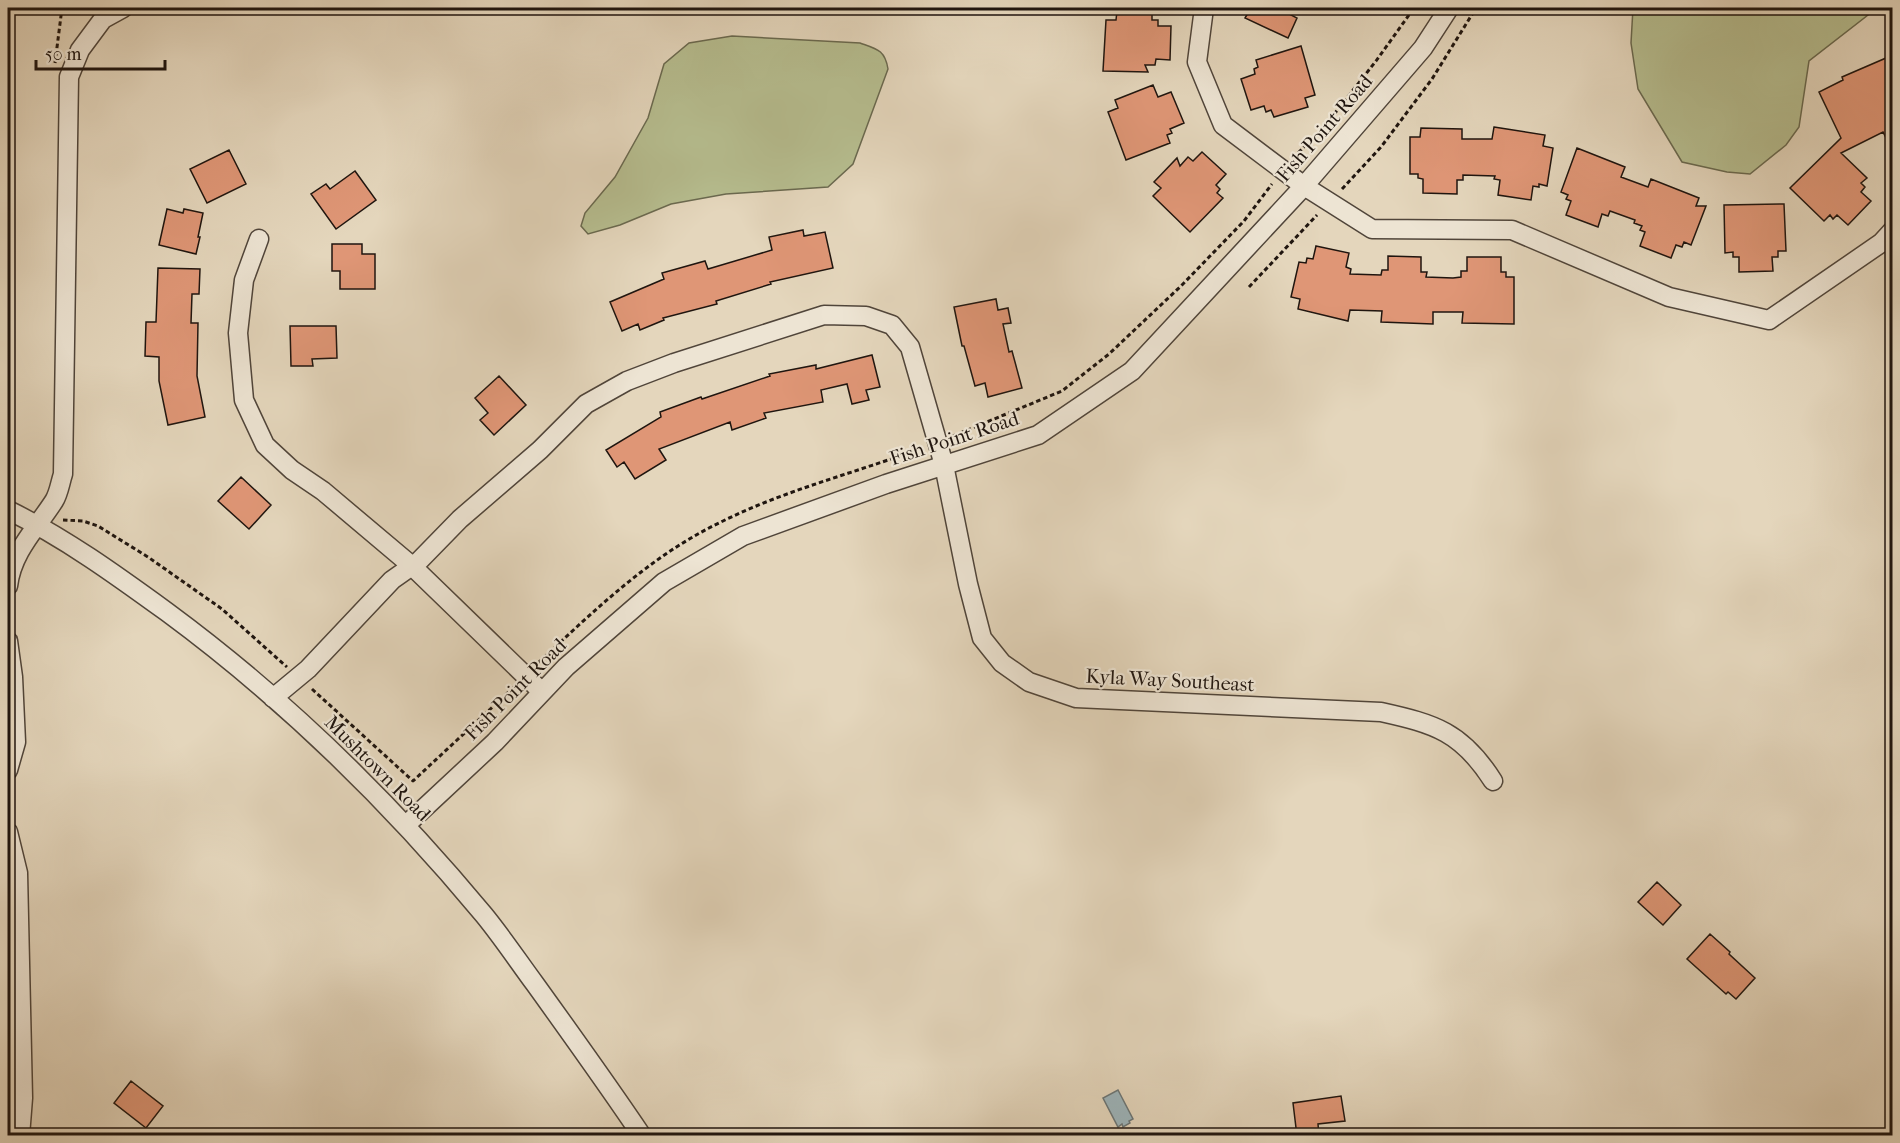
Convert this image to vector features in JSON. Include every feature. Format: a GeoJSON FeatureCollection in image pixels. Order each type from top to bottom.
{"type":"FeatureCollection","features":[{"type":"Feature","properties":{"kind":"street"},"geometry":{"type":"LineString","coordinates":[[8,586],[13,563],[56,498],[63,474],[69,76],[80,50],[103,19],[123,8]]}},
{"type":"Feature","properties":{"kind":"street"},"geometry":{"type":"LineString","coordinates":[[1204,8],[1197,62],[1223,125],[1304,186],[1372,229],[1512,230],[1669,297],[1769,320],[1881,243],[1893,231]]}},
{"type":"Feature","properties":{"kind":"street","name":"Fish Point Road"},"geometry":{"type":"LineString","coordinates":[[406,825],[495,742],[566,667],[664,582],[743,536],[886,484],[1038,435],[1132,371],[1304,186],[1423,48],[1449,8]]}},
{"type":"Feature","properties":{"kind":"street"},"geometry":{"type":"LineString","coordinates":[[259,239],[244,280],[238,333],[244,399],[266,445],[292,470],[323,491],[412,566],[542,692]]}},
{"type":"Feature","properties":{"kind":"street","name":"Kyla Way Southeast"},"geometry":{"type":"LineString","coordinates":[[273,698],[308,669],[392,580],[412,566],[460,519],[540,450],[586,404],[627,381],[674,363],[824,315],[866,316],[892,325],[910,347],[944,465],[968,584],[982,638],[1002,663],[1029,682],[1076,698],[1381,712],[1418,720],[1449,733],[1479,759],[1493,781]]}},
{"type":"Feature","properties":{"kind":"street","name":"Mushtown Road"},"geometry":{"type":"LineString","coordinates":[[8,510],[41,518],[202,638],[327,746],[406,825],[485,917],[601,1074],[642,1136]]}},
{"type":"Feature","properties":{"kind":"street"},"geometry":{"type":"LineString","coordinates":[[8,641],[13,677],[16,742],[8,770]]}},
{"type":"Feature","properties":{"kind":"street"},"geometry":{"type":"LineString","coordinates":[[8,832],[18,873],[23,1098],[20,1136]]}},
{"type":"Feature","properties":{"kind":"path"},"geometry":{"type":"LineString","coordinates":[[41,518],[83,521],[98,526],[148,557],[222,609],[413,782],[613,593],[661,557],[720,522],[788,495],[938,442],[1062,391],[1109,354],[1181,286],[1244,220],[1282,170],[1324,127],[1414,8]]}},
{"type":"Feature","properties":{"kind":"path"},"geometry":{"type":"LineString","coordinates":[[1250,287],[1381,147],[1432,79],[1476,8]]}},
{"type":"Feature","properties":{"kind":"green space"},"geometry":{"type":"Polygon","coordinates":[[[1633,8],[1877,8],[1809,61],[1799,127],[1786,145],[1750,174],[1727,172],[1682,162],[1638,89],[1631,43],[1633,8]]]}},
{"type":"Feature","properties":{"kind":"green space"},"geometry":{"type":"Polygon","coordinates":[[[732,36],[860,43],[882,54],[888,69],[853,164],[828,187],[726,194],[671,204],[620,225],[588,234],[581,226],[585,213],[615,177],[648,118],[664,64],[689,43],[732,36]]]}},
{"type":"Feature","properties":{"kind":"water"},"geometry":{"type":"Polygon","coordinates":[[[1118,1090],[1133,1119],[1123,1127],[1122,1124],[1118,1127],[1103,1098],[1118,1090]]]}},
{"type":"Feature","properties":{"kind":"building"},"geometry":{"type":"Polygon","coordinates":[[[1251,8],[1292,8],[1289,14],[1297,18],[1288,38],[1245,18],[1251,8]]]}},
{"type":"Feature","properties":{"kind":"building"},"geometry":{"type":"Polygon","coordinates":[[[1117,11],[1152,12],[1152,20],[1158,20],[1158,26],[1171,26],[1170,60],[1156,59],[1155,65],[1145,65],[1148,72],[1103,71],[1106,20],[1116,20],[1117,11]]]}},
{"type":"Feature","properties":{"kind":"building"},"geometry":{"type":"Polygon","coordinates":[[[1301,46],[1315,95],[1305,98],[1308,107],[1274,117],[1271,110],[1266,112],[1264,106],[1251,110],[1241,79],[1255,74],[1254,69],[1258,67],[1256,60],[1301,46]]]}},
{"type":"Feature","properties":{"kind":"building"},"geometry":{"type":"Polygon","coordinates":[[[1893,55],[1893,152],[1883,132],[1841,153],[1867,178],[1861,183],[1865,187],[1861,192],[1871,201],[1848,225],[1837,215],[1833,219],[1830,215],[1824,221],[1790,188],[1841,138],[1819,92],[1843,80],[1842,77],[1893,55]]]}},
{"type":"Feature","properties":{"kind":"building"},"geometry":{"type":"Polygon","coordinates":[[[1153,85],[1158,97],[1171,92],[1184,123],[1170,129],[1172,133],[1167,135],[1170,143],[1126,160],[1108,112],[1118,108],[1115,100],[1153,85]]]}},
{"type":"Feature","properties":{"kind":"building"},"geometry":{"type":"Polygon","coordinates":[[[1494,127],[1545,135],[1543,146],[1553,148],[1547,186],[1539,184],[1539,187],[1533,186],[1531,200],[1498,195],[1500,180],[1494,179],[1495,176],[1463,175],[1463,180],[1457,180],[1457,194],[1423,193],[1423,179],[1418,178],[1418,174],[1410,174],[1410,137],[1420,137],[1421,128],[1462,129],[1462,139],[1492,139],[1494,127]]]}},
{"type":"Feature","properties":{"kind":"building"},"geometry":{"type":"Polygon","coordinates":[[[1577,148],[1625,167],[1621,177],[1648,187],[1651,179],[1699,198],[1696,206],[1706,206],[1691,245],[1684,242],[1682,247],[1676,245],[1671,258],[1640,246],[1645,232],[1640,230],[1642,226],[1634,223],[1635,220],[1610,211],[1608,216],[1602,214],[1598,227],[1566,215],[1571,201],[1566,199],[1568,195],[1561,192],[1577,148]]]}},
{"type":"Feature","properties":{"kind":"building"},"geometry":{"type":"Polygon","coordinates":[[[229,150],[246,184],[207,203],[190,169],[229,150]]]}},
{"type":"Feature","properties":{"kind":"building"},"geometry":{"type":"Polygon","coordinates":[[[1202,152],[1226,174],[1216,185],[1220,189],[1217,193],[1223,198],[1190,232],[1153,196],[1161,188],[1154,182],[1177,158],[1180,166],[1188,157],[1193,161],[1202,152]]]}},
{"type":"Feature","properties":{"kind":"building"},"geometry":{"type":"Polygon","coordinates":[[[355,171],[376,200],[336,229],[311,194],[326,184],[330,189],[355,171]]]}},
{"type":"Feature","properties":{"kind":"building"},"geometry":{"type":"Polygon","coordinates":[[[1784,204],[1786,251],[1778,251],[1778,257],[1772,257],[1773,271],[1739,272],[1739,257],[1733,257],[1733,252],[1725,253],[1724,205],[1784,204]]]}},
{"type":"Feature","properties":{"kind":"building"},"geometry":{"type":"Polygon","coordinates":[[[167,209],[183,213],[184,209],[203,213],[196,254],[159,245],[167,209]]]}},
{"type":"Feature","properties":{"kind":"building"},"geometry":{"type":"Polygon","coordinates":[[[803,230],[804,236],[825,232],[833,268],[770,282],[771,284],[716,301],[717,304],[663,318],[664,320],[640,330],[638,324],[622,331],[610,302],[664,279],[662,273],[705,261],[708,269],[772,250],[769,237],[803,230]]]}},
{"type":"Feature","properties":{"kind":"building"},"geometry":{"type":"Polygon","coordinates":[[[332,244],[362,244],[362,254],[375,254],[375,289],[340,289],[340,271],[332,271],[332,244]]]}},
{"type":"Feature","properties":{"kind":"building"},"geometry":{"type":"Polygon","coordinates":[[[1316,246],[1349,253],[1346,267],[1351,269],[1350,274],[1381,275],[1382,270],[1388,270],[1388,256],[1421,257],[1421,272],[1427,272],[1426,277],[1453,278],[1461,277],[1461,271],[1467,271],[1467,257],[1501,257],[1501,272],[1506,272],[1506,277],[1514,277],[1514,324],[1462,323],[1463,312],[1433,312],[1433,324],[1381,322],[1382,311],[1350,310],[1348,321],[1298,309],[1300,299],[1291,297],[1299,262],[1306,263],[1307,258],[1313,259],[1316,246]]]}},
{"type":"Feature","properties":{"kind":"building"},"geometry":{"type":"Polygon","coordinates":[[[158,268],[200,269],[199,294],[192,294],[191,323],[198,323],[197,376],[205,417],[168,425],[159,381],[159,357],[145,356],[146,322],[156,322],[158,268]]]}},
{"type":"Feature","properties":{"kind":"building"},"geometry":{"type":"Polygon","coordinates":[[[996,299],[998,310],[1008,308],[1011,323],[1003,324],[1009,352],[1012,351],[1022,388],[988,397],[985,383],[975,386],[964,346],[962,346],[954,307],[996,299]]]}},
{"type":"Feature","properties":{"kind":"building"},"geometry":{"type":"Polygon","coordinates":[[[290,326],[336,326],[337,358],[312,359],[313,366],[291,366],[290,326]]]}},
{"type":"Feature","properties":{"kind":"building"},"geometry":{"type":"Polygon","coordinates":[[[872,355],[880,387],[866,390],[869,400],[852,404],[847,384],[821,390],[823,402],[764,413],[766,418],[732,430],[730,422],[659,449],[666,460],[635,479],[624,462],[617,467],[606,450],[661,417],[660,412],[701,397],[702,399],[770,376],[769,374],[816,365],[816,369],[872,355]]]}},
{"type":"Feature","properties":{"kind":"building"},"geometry":{"type":"Polygon","coordinates":[[[499,376],[526,405],[494,435],[480,420],[488,413],[475,398],[499,376]]]}},
{"type":"Feature","properties":{"kind":"building"},"geometry":{"type":"Polygon","coordinates":[[[241,477],[271,505],[249,529],[218,501],[241,477]]]}},
{"type":"Feature","properties":{"kind":"building"},"geometry":{"type":"Polygon","coordinates":[[[1657,882],[1681,905],[1663,925],[1638,902],[1657,882]]]}},
{"type":"Feature","properties":{"kind":"building"},"geometry":{"type":"Polygon","coordinates":[[[1710,934],[1755,978],[1736,999],[1728,992],[1726,994],[1687,959],[1710,934]]]}},
{"type":"Feature","properties":{"kind":"building"},"geometry":{"type":"Polygon","coordinates":[[[131,1081],[163,1106],[146,1128],[114,1103],[131,1081]]]}},
{"type":"Feature","properties":{"kind":"building"},"geometry":{"type":"Polygon","coordinates":[[[1341,1096],[1345,1121],[1318,1124],[1319,1136],[1297,1136],[1293,1103],[1341,1096]]]}}]}
